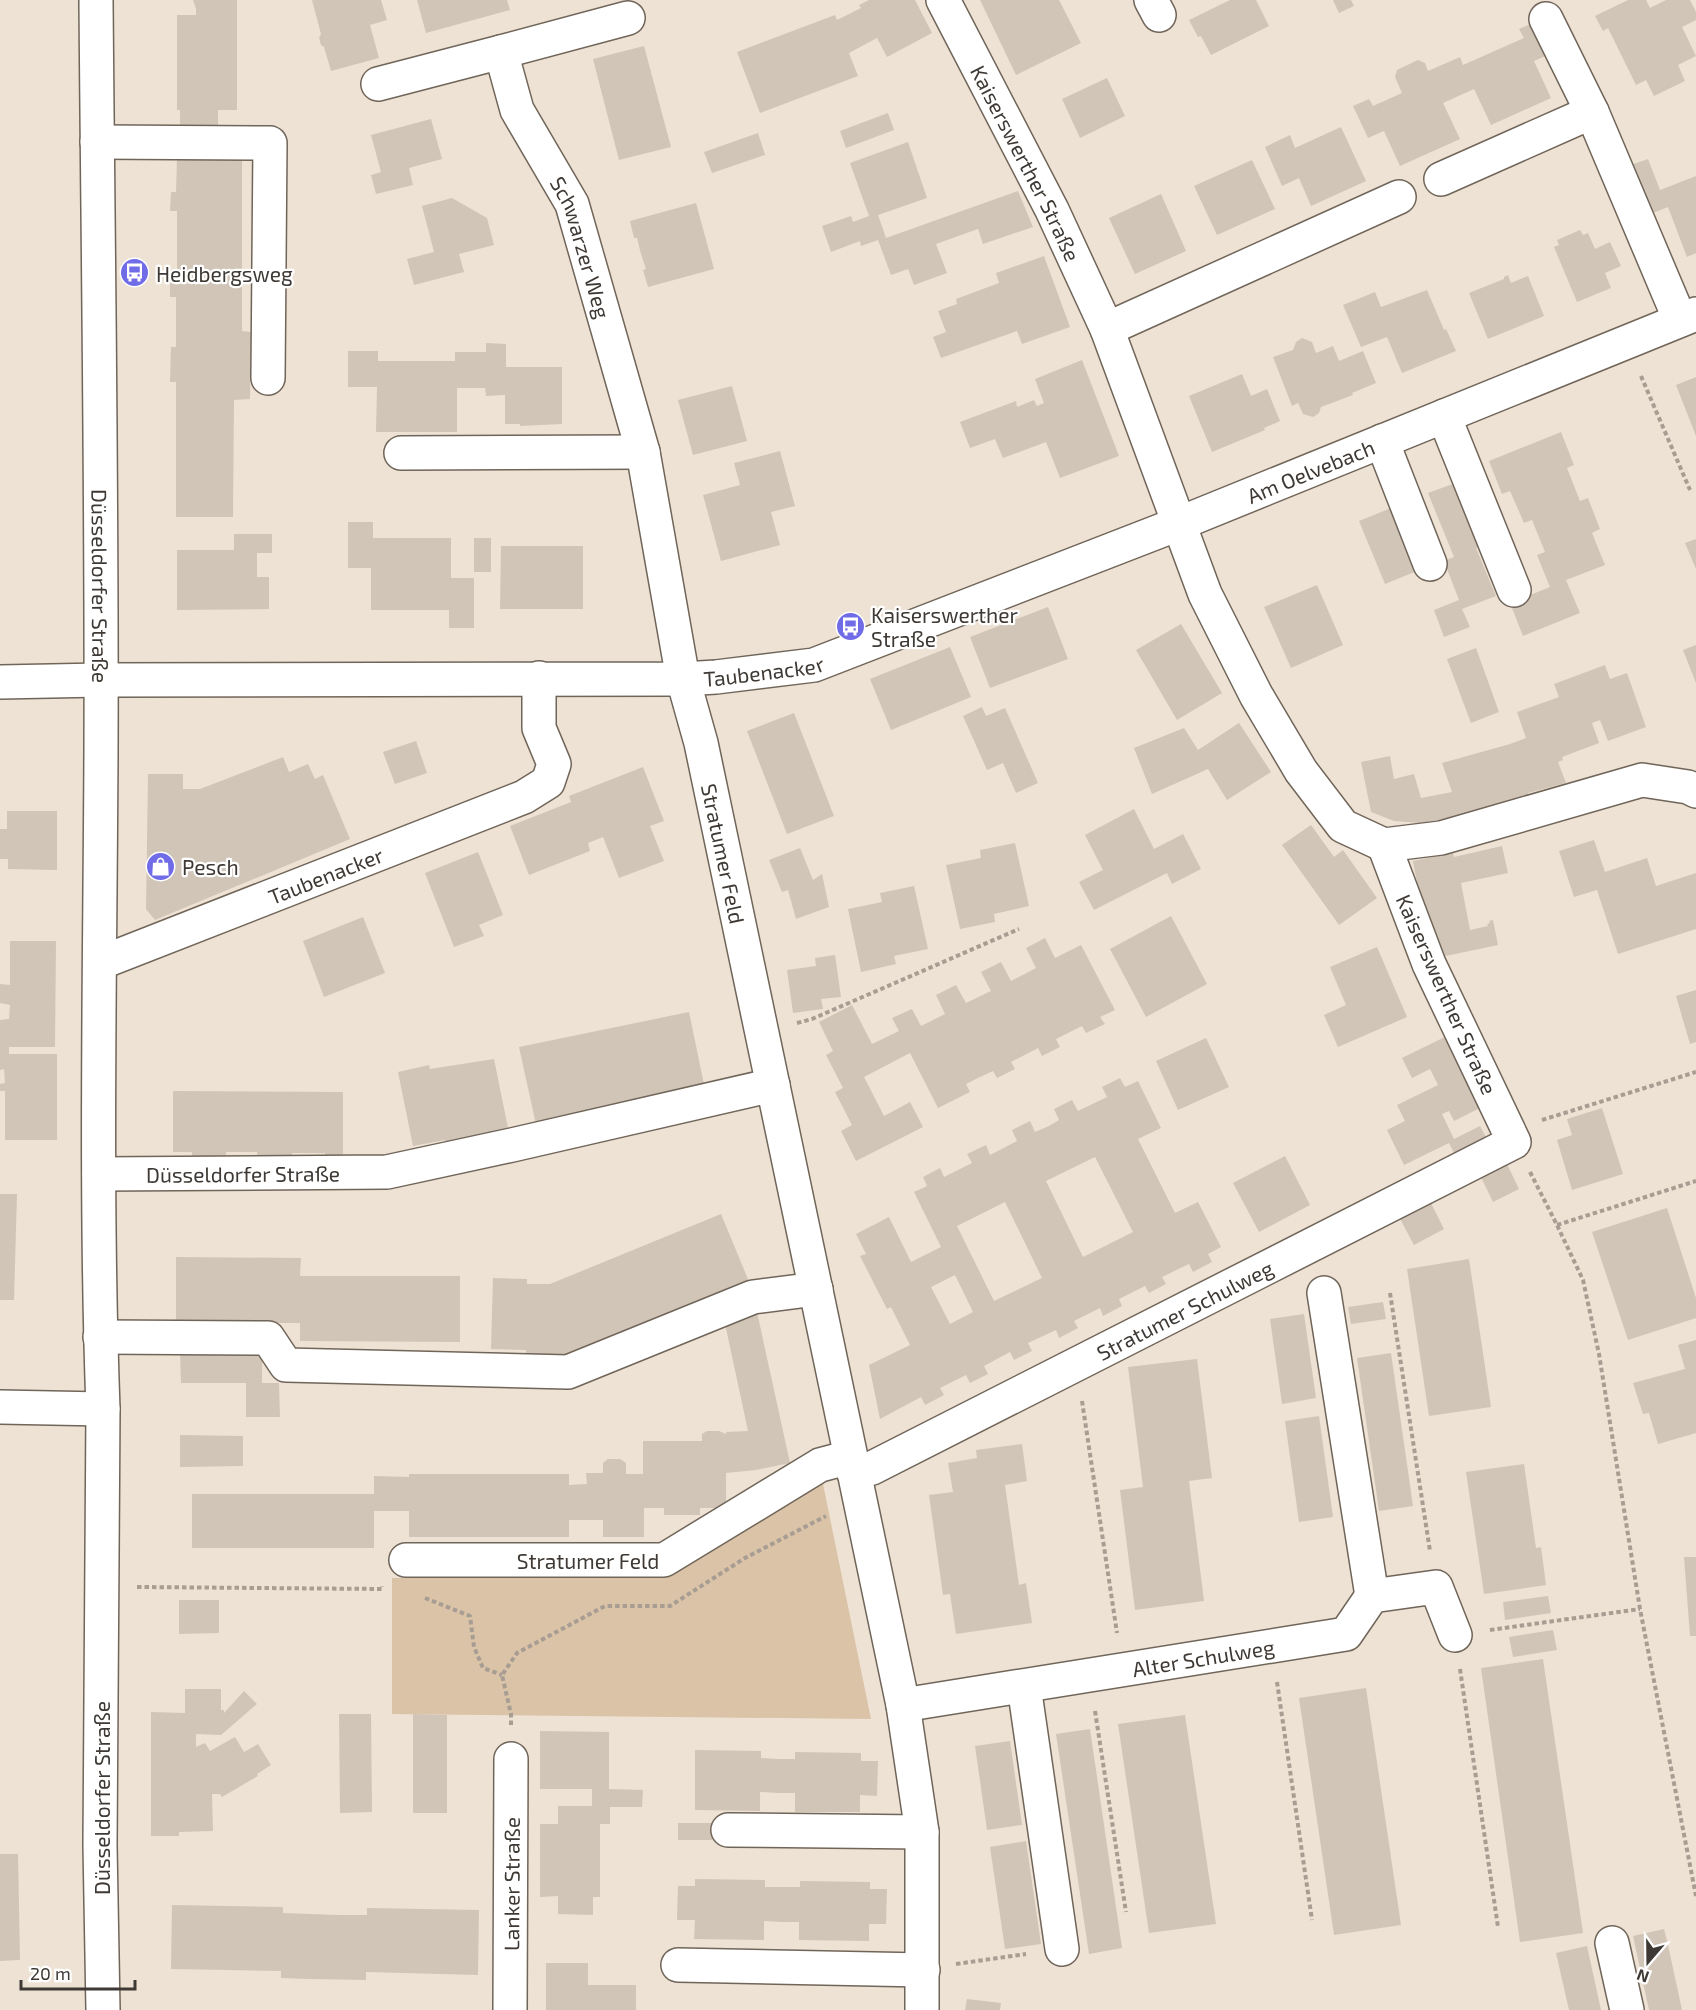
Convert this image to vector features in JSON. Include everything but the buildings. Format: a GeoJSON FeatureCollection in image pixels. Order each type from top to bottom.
{"type":"FeatureCollection","features":[{"type":"Feature","properties":{"kind":"street","name":"Düsseldorfer Straße"},"geometry":{"type":"LineString","coordinates":[[96,0],[101,680],[99,1174],[103,1409],[100,1845],[103,2010]]}},
{"type":"Feature","properties":{"kind":"street","name":"Kaiserswerther Straße"},"geometry":{"type":"LineString","coordinates":[[943,0],[1052,210],[1107,329],[1205,594],[1256,695],[1301,771],[1343,826],[1384,845],[1429,964],[1511,1137]]}},
{"type":"Feature","properties":{"kind":"street"},"geometry":{"type":"LineString","coordinates":[[378,84],[628,18]]}},
{"type":"Feature","properties":{"kind":"street","name":"Am Oelvebach"},"geometry":{"type":"LineString","coordinates":[[1178,524],[1688,317],[1546,19]]}},
{"type":"Feature","properties":{"kind":"street","name":"Schwarzer Weg"},"geometry":{"type":"LineString","coordinates":[[501,52],[517,110],[572,204],[643,452],[683,679]]}},
{"type":"Feature","properties":{"kind":"street"},"geometry":{"type":"LineString","coordinates":[[1441,179],[1592,112]]}},
{"type":"Feature","properties":{"kind":"street"},"geometry":{"type":"LineString","coordinates":[[97,141],[270,143],[268,378]]}},
{"type":"Feature","properties":{"kind":"street"},"geometry":{"type":"LineString","coordinates":[[1107,329],[1399,197]]}},
{"type":"Feature","properties":{"kind":"street"},"geometry":{"type":"LineString","coordinates":[[1444,416],[1515,590]]}},
{"type":"Feature","properties":{"kind":"street"},"geometry":{"type":"LineString","coordinates":[[1382,441],[1430,564]]}},
{"type":"Feature","properties":{"kind":"street"},"geometry":{"type":"LineString","coordinates":[[401,453],[643,452]]}},
{"type":"Feature","properties":{"kind":"street","name":"Taubenacker"},"geometry":{"type":"LineString","coordinates":[[0,682],[683,679],[814,665],[1178,524]]}},
{"type":"Feature","properties":{"kind":"street","name":"Taubenacker"},"geometry":{"type":"LineString","coordinates":[[100,963],[524,797],[548,782],[554,764],[539,728],[539,678]]}},
{"type":"Feature","properties":{"kind":"street","name":"Stratumer Feld"},"geometry":{"type":"LineString","coordinates":[[683,679],[701,743],[903,1705],[922,1832],[922,2010]]}},
{"type":"Feature","properties":{"kind":"street"},"geometry":{"type":"LineString","coordinates":[[1384,845],[1441,837],[1642,780],[1688,787],[1696,791]]}},
{"type":"Feature","properties":{"kind":"street","name":"Düsseldorfer Straße"},"geometry":{"type":"LineString","coordinates":[[99,1174],[387,1172],[524,1143],[773,1085]]}},
{"type":"Feature","properties":{"kind":"street","name":"Stratumer Schulweg"},"geometry":{"type":"LineString","coordinates":[[854,1474],[872,1468],[1511,1137]]}},
{"type":"Feature","properties":{"kind":"street"},"geometry":{"type":"LineString","coordinates":[[100,1337],[268,1338],[286,1365],[568,1372],[753,1297],[816,1289]]}},
{"type":"Feature","properties":{"kind":"street"},"geometry":{"type":"LineString","coordinates":[[1324,1293],[1372,1596],[1436,1587],[1455,1635]]}},
{"type":"Feature","properties":{"kind":"street"},"geometry":{"type":"LineString","coordinates":[[0,1407],[103,1409]]}},
{"type":"Feature","properties":{"kind":"street","name":"Stratumer Feld"},"geometry":{"type":"LineString","coordinates":[[406,1560],[664,1560],[820,1465],[854,1474]]}},
{"type":"Feature","properties":{"kind":"street","name":"Alter Schulweg"},"geometry":{"type":"LineString","coordinates":[[903,1705],[1346,1634],[1372,1596]]}},
{"type":"Feature","properties":{"kind":"street"},"geometry":{"type":"LineString","coordinates":[[1024,1686],[1062,1949]]}},
{"type":"Feature","properties":{"kind":"street","name":"Lanker Straße"},"geometry":{"type":"LineString","coordinates":[[510,2010],[511,1759]]}},
{"type":"Feature","properties":{"kind":"street"},"geometry":{"type":"LineString","coordinates":[[728,1830],[922,1832]]}},
{"type":"Feature","properties":{"kind":"street"},"geometry":{"type":"LineString","coordinates":[[1612,1943],[1627,2010]]}},
{"type":"Feature","properties":{"kind":"street"},"geometry":{"type":"LineString","coordinates":[[678,1965],[923,1967]]}},
{"type":"Feature","properties":{"kind":"path"},"geometry":{"type":"LineString","coordinates":[[1627,342],[1690,490]]}},
{"type":"Feature","properties":{"kind":"path"},"geometry":{"type":"LineString","coordinates":[[761,1030],[812,1019],[1019,929]]}},
{"type":"Feature","properties":{"kind":"path"},"geometry":{"type":"LineString","coordinates":[[1696,1071],[1511,1137],[1557,1224],[1583,1280],[1596,1343],[1640,1609],[1696,1896]]}},
{"type":"Feature","properties":{"kind":"path"},"geometry":{"type":"LineString","coordinates":[[1557,1224],[1696,1181]]}},
{"type":"Feature","properties":{"kind":"path"},"geometry":{"type":"LineString","coordinates":[[1390,1293],[1436,1587]]}},
{"type":"Feature","properties":{"kind":"path"},"geometry":{"type":"LineString","coordinates":[[1081,1392],[1122,1670]]}},
{"type":"Feature","properties":{"kind":"path"},"geometry":{"type":"LineString","coordinates":[[511,1759],[511,1714],[502,1675],[517,1653],[605,1606],[670,1605],[745,1558],[830,1514],[854,1474]]}},
{"type":"Feature","properties":{"kind":"path"},"geometry":{"type":"LineString","coordinates":[[101,1587],[382,1589],[382,1560],[406,1560],[409,1592],[470,1616],[474,1647],[483,1668],[502,1675]]}},
{"type":"Feature","properties":{"kind":"path"},"geometry":{"type":"LineString","coordinates":[[1498,1927],[1455,1635],[1640,1609]]}},
{"type":"Feature","properties":{"kind":"path"},"geometry":{"type":"LineString","coordinates":[[1272,1646],[1312,1920]]}},
{"type":"Feature","properties":{"kind":"path"},"geometry":{"type":"LineString","coordinates":[[1090,1675],[1126,1912]]}},
{"type":"Feature","properties":{"kind":"path"},"geometry":{"type":"LineString","coordinates":[[923,1967],[961,1964],[1062,1949]]}},
{"type":"Feature","properties":{"kind":"shaded area"},"geometry":{"type":"Polygon","coordinates":[[[822,1479],[871,1719],[392,1714],[392,1578],[666,1577],[822,1479]]]}},
{"type":"Feature","properties":{"kind":"place","name":"Heidbergsweg"},"geometry":{"type":"Point","coordinates":[135,273]}},
{"type":"Feature","properties":{"kind":"place","name":"Kaiserswerther Straße"},"geometry":{"type":"Point","coordinates":[850,626]}},
{"type":"Feature","properties":{"kind":"place","name":"Pesch"},"geometry":{"type":"Point","coordinates":[161,866]}}]}
